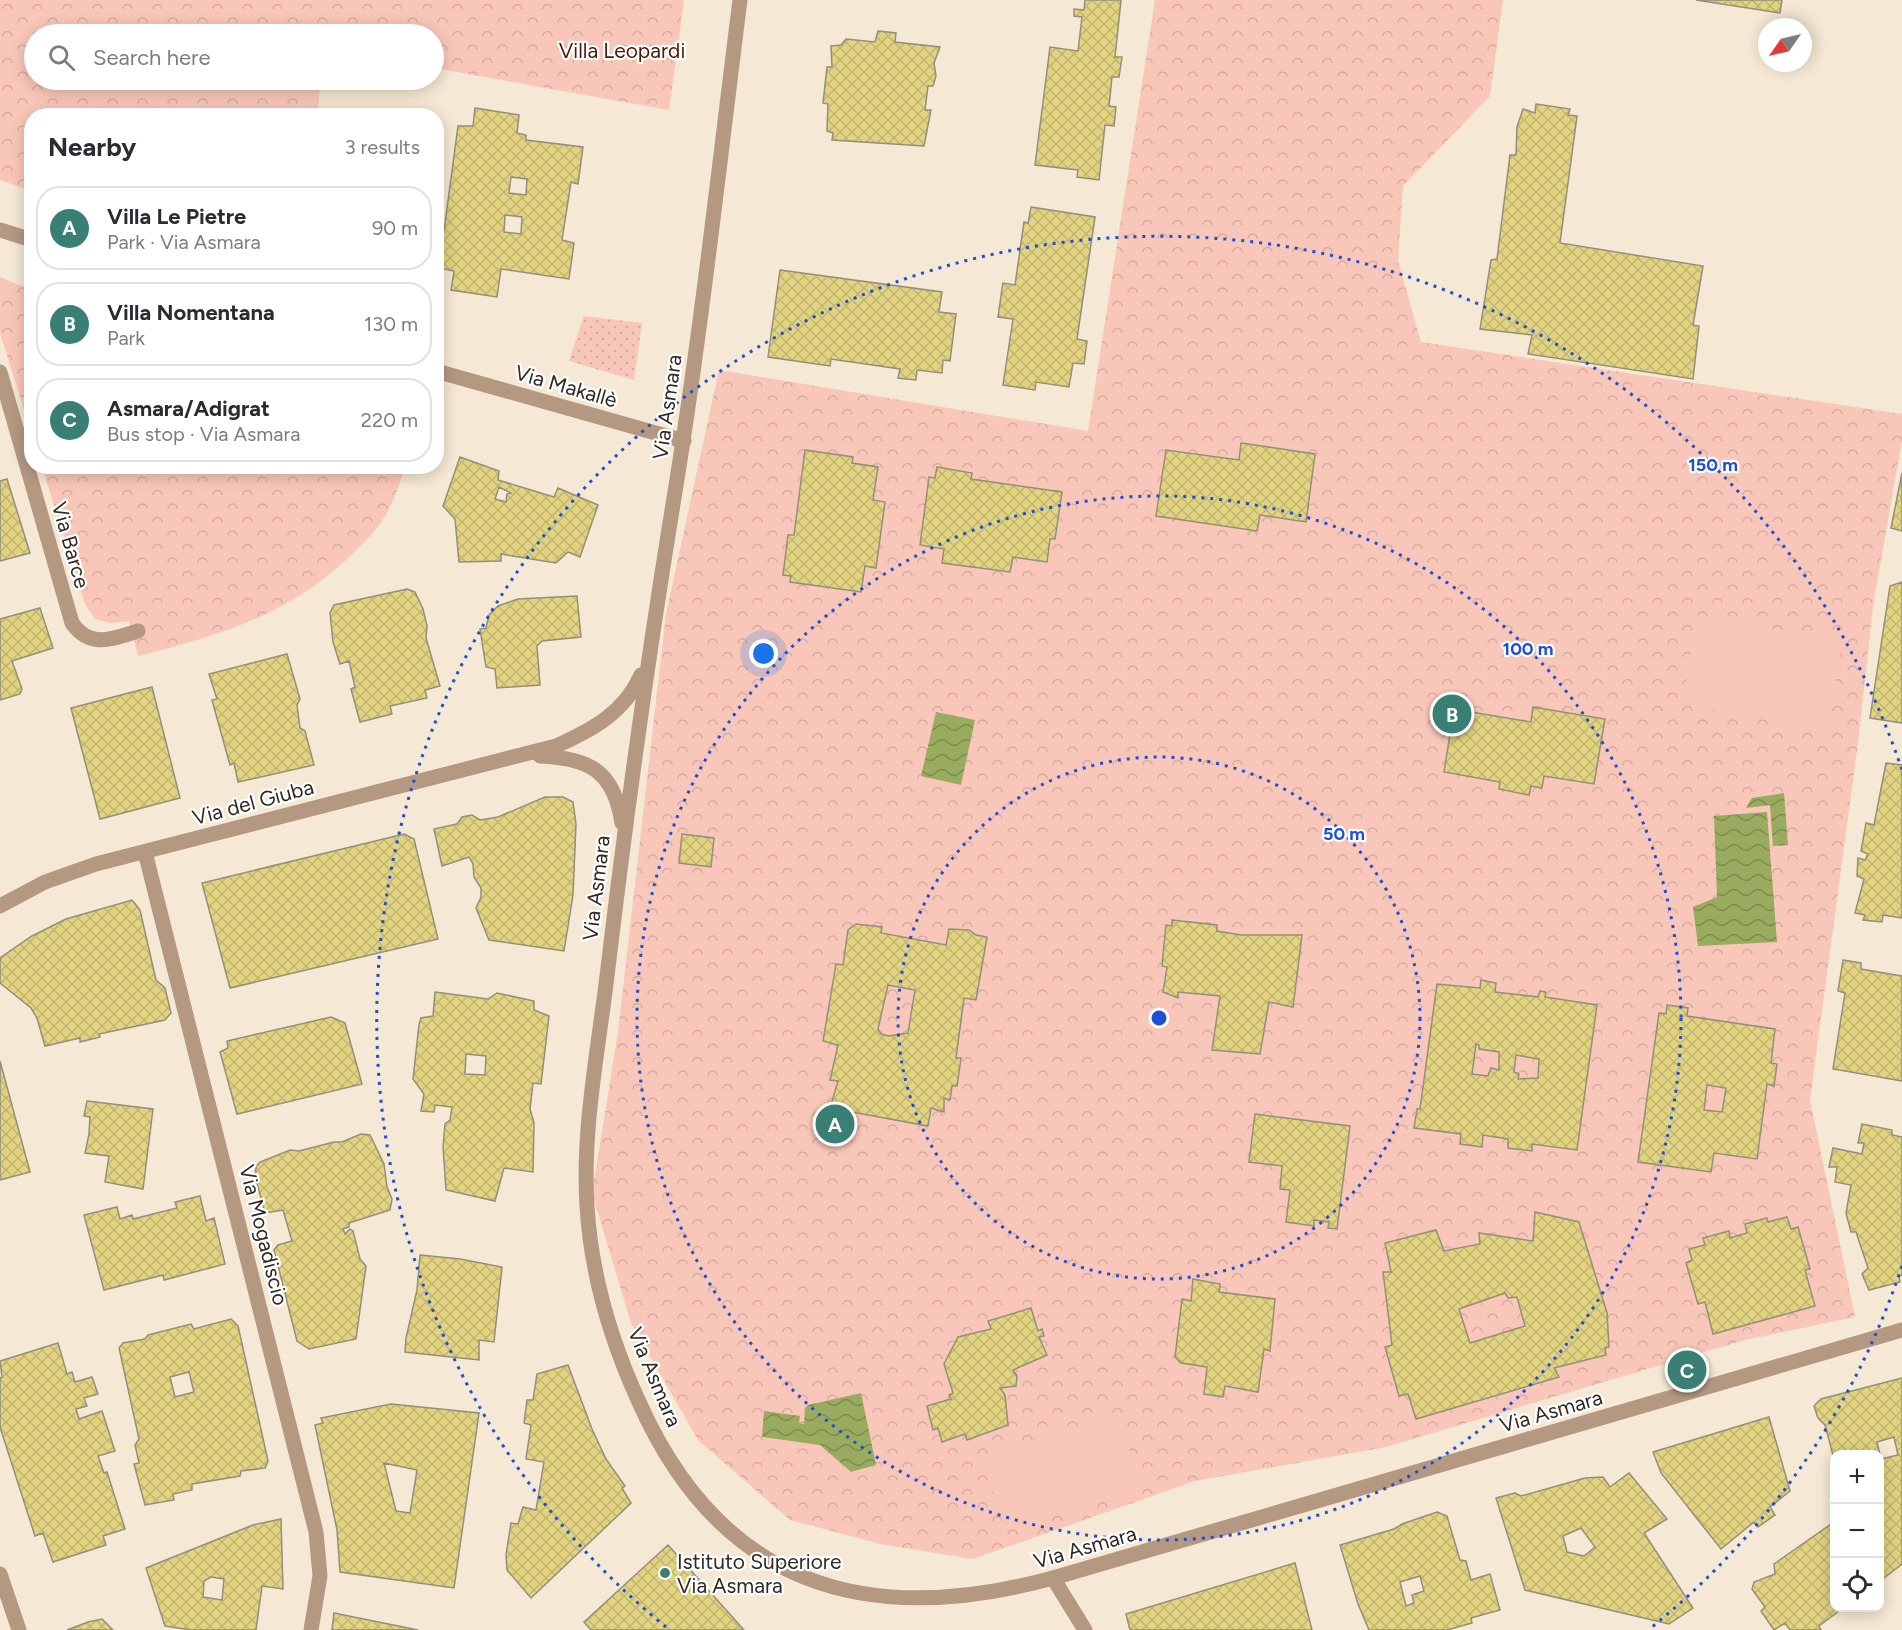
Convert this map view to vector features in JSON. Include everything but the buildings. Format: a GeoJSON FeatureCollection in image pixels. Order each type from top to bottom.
{"type":"FeatureCollection","features":[{"type":"Feature","properties":{"kind":"street","name":"Via Asmara"},"geometry":{"type":"LineString","coordinates":[[740,0],[684,441],[648,659],[624,834],[587,1147],[587,1209],[596,1267],[615,1341],[636,1396],[668,1458],[700,1503],[721,1526],[761,1556],[794,1574],[819,1583],[871,1595],[945,1599],[997,1593],[1902,1330]]}},
{"type":"Feature","properties":{"kind":"street"},"geometry":{"type":"LineString","coordinates":[[0,230],[24,238]]}},
{"type":"Feature","properties":{"kind":"street","name":"Via Barce"},"geometry":{"type":"LineString","coordinates":[[0,372],[24,456]]}},
{"type":"Feature","properties":{"kind":"street","name":"Via Makallè"},"geometry":{"type":"LineString","coordinates":[[444,373],[684,441]]}},
{"type":"Feature","properties":{"kind":"street","name":"Via Barce"},"geometry":{"type":"LineString","coordinates":[[29,474],[72,623],[79,633],[90,639],[104,642],[138,631]]}},
{"type":"Feature","properties":{"kind":"street","name":"Via del Giuba"},"geometry":{"type":"LineString","coordinates":[[0,906],[45,882],[96,864],[556,746],[609,717],[628,700],[648,659]]}},
{"type":"Feature","properties":{"kind":"street","name":"Via del Giuba"},"geometry":{"type":"LineString","coordinates":[[524,755],[566,757],[587,763],[596,769],[615,796],[624,834]]}},
{"type":"Feature","properties":{"kind":"street","name":"Via Mogadiscio"},"geometry":{"type":"LineString","coordinates":[[145,852],[316,1532],[320,1576],[311,1630]]}},
{"type":"Feature","properties":{"kind":"street"},"geometry":{"type":"LineString","coordinates":[[0,1574],[19,1630]]}},
{"type":"Feature","properties":{"kind":"street"},"geometry":{"type":"LineString","coordinates":[[1053,1578],[1085,1630]]}},
{"type":"Feature","properties":{"kind":"green space","name":"Villa Leopardi"},"geometry":{"type":"Polygon","coordinates":[[[0,0],[684,0],[669,110],[444,70],[444,24],[24,24],[24,90],[320,90],[318,108],[24,108],[24,189],[0,180],[0,0]]]}},
{"type":"Feature","properties":{"kind":"green space"},"geometry":{"type":"Polygon","coordinates":[[[1155,0],[1503,0],[1490,96],[1403,186],[1398,261],[1421,342],[1902,414],[1902,440],[1873,606],[1858,743],[1810,1100],[1855,1317],[1745,1340],[1386,1447],[1195,1481],[973,1559],[885,1545],[790,1520],[698,1440],[631,1323],[592,1193],[618,1032],[666,614],[719,370],[1088,431],[1155,0]]]}},
{"type":"Feature","properties":{"kind":"green space"},"geometry":{"type":"Polygon","coordinates":[[[0,277],[24,287],[24,410],[0,333],[0,277]]]}},
{"type":"Feature","properties":{"kind":"green space"},"geometry":{"type":"Polygon","coordinates":[[[584,316],[642,323],[634,380],[569,361],[584,316]]]}},
{"type":"Feature","properties":{"kind":"green space"},"geometry":{"type":"Polygon","coordinates":[[[44,474],[403,474],[385,516],[348,558],[301,595],[250,621],[196,640],[138,656],[129,621],[110,623],[95,619],[85,604],[44,474]]]}},
{"type":"Feature","properties":{"kind":"green space"},"geometry":{"type":"Polygon","coordinates":[[[1698,615],[1842,642],[1826,731],[1682,704],[1698,615]]]}},
{"type":"Feature","properties":{"kind":"green space"},"geometry":{"type":"Polygon","coordinates":[[[1117,1413],[1141,1488],[1006,1531],[982,1457],[1117,1413]]]}},
{"type":"Feature","properties":{"kind":"water"},"geometry":{"type":"Polygon","coordinates":[[[936,712],[975,720],[961,785],[921,776],[936,712]]]}},
{"type":"Feature","properties":{"kind":"water"},"geometry":{"type":"Polygon","coordinates":[[[1784,793],[1788,845],[1773,846],[1770,805],[1746,808],[1752,798],[1784,793]]]}},
{"type":"Feature","properties":{"kind":"water"},"geometry":{"type":"Polygon","coordinates":[[[1767,812],[1777,942],[1698,946],[1693,907],[1717,897],[1714,816],[1767,812]]]}},
{"type":"Feature","properties":{"kind":"water"},"geometry":{"type":"Polygon","coordinates":[[[861,1393],[876,1465],[851,1472],[820,1445],[762,1437],[764,1411],[800,1416],[799,1423],[804,1424],[805,1408],[808,1405],[861,1393]]]}},
{"type":"Feature","properties":{"kind":"place","name":"Villa Nomentana"},"geometry":{"type":"Point","coordinates":[1452,714]}},
{"type":"Feature","properties":{"kind":"place","name":"Villa Le Pietre"},"geometry":{"type":"Point","coordinates":[835,1124]}},
{"type":"Feature","properties":{"kind":"place","name":"Asmara/Adigrat"},"geometry":{"type":"Point","coordinates":[1687,1370]}},
{"type":"Feature","properties":{"kind":"place","name":"Istituto Superiore Via Asmara"},"geometry":{"type":"Point","coordinates":[665,1573]}}]}
